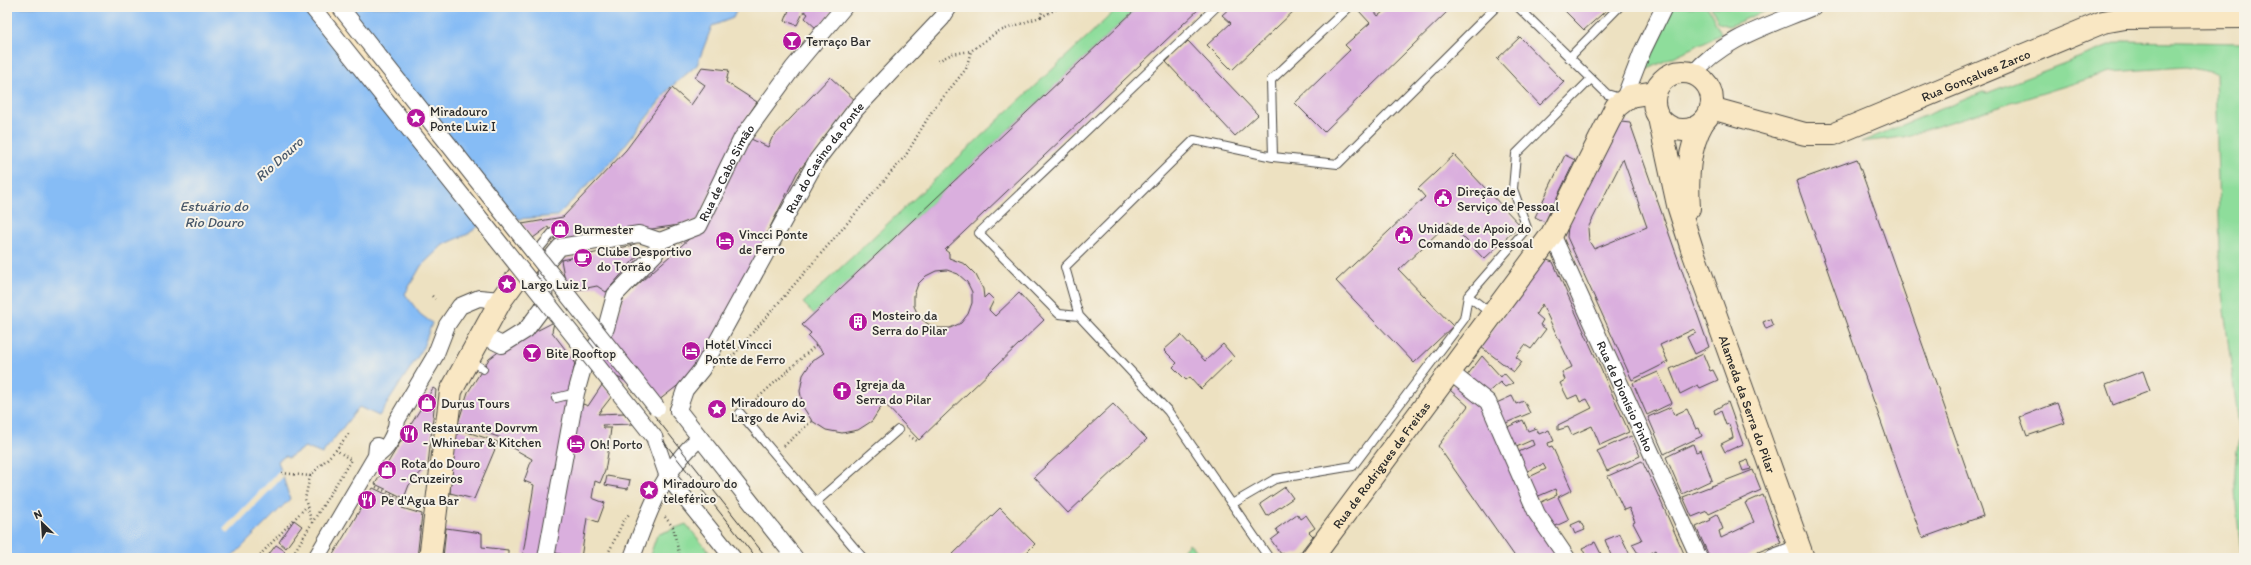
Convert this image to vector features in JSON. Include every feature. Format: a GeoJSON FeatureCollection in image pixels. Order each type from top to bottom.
{"type":"FeatureCollection","features":[{"type":"Feature","properties":{"kind":"main road"},"geometry":{"type":"LineString","coordinates":[[326,7],[523,257],[502,300],[482,335],[476,364],[451,392],[430,558]]}},
{"type":"Feature","properties":{"kind":"main road","name":"Rua Gonçalves Zarco"},"geometry":{"type":"LineString","coordinates":[[1707,115],[1805,134],[1834,134],[2103,22],[2125,18],[2244,17]]}},
{"type":"Feature","properties":{"kind":"main road"},"geometry":{"type":"LineString","coordinates":[[1675,73],[1693,74],[1706,84],[1712,100],[1707,115],[1694,128],[1685,130],[1675,129],[1659,118],[1654,101],[1655,92],[1666,77],[1675,73]]}},
{"type":"Feature","properties":{"kind":"main road"},"geometry":{"type":"LineString","coordinates":[[1624,99],[1640,93],[1655,92]]}},
{"type":"Feature","properties":{"kind":"main road","name":"Rua de Rodrigues de Freitas"},"geometry":{"type":"LineString","coordinates":[[1312,558],[1552,234],[1616,107],[1624,99]]}},
{"type":"Feature","properties":{"kind":"main road","name":"Alameda da Serra do Pilar"},"geometry":{"type":"LineString","coordinates":[[1692,249],[1688,191],[1689,160],[1695,138],[1707,115]]}},
{"type":"Feature","properties":{"kind":"main road","name":"Alameda da Serra do Pilar"},"geometry":{"type":"LineString","coordinates":[[1659,118],[1678,205],[1692,249],[1801,553]]}},
{"type":"Feature","properties":{"kind":"street"},"geometry":{"type":"LineString","coordinates":[[312,7],[654,437],[668,477],[733,558]]}},
{"type":"Feature","properties":{"kind":"street"},"geometry":{"type":"LineString","coordinates":[[340,7],[657,408],[678,410],[795,558]]}},
{"type":"Feature","properties":{"kind":"street","name":"Rua de Cabo Simão"},"geometry":{"type":"LineString","coordinates":[[660,241],[700,226],[742,138],[793,68],[844,7]]}},
{"type":"Feature","properties":{"kind":"street","name":"Rua do Casino da Ponte"},"geometry":{"type":"LineString","coordinates":[[678,410],[685,390],[702,369],[817,160],[856,110],[942,18],[949,7]]}},
{"type":"Feature","properties":{"kind":"street","name":"Rua de Rodrigues de Freitas"},"geometry":{"type":"LineString","coordinates":[[1624,99],[1643,50],[1664,7]]}},
{"type":"Feature","properties":{"kind":"street"},"geometry":{"type":"LineString","coordinates":[[1693,74],[1709,57],[1724,47],[1813,7]]}},
{"type":"Feature","properties":{"kind":"street"},"geometry":{"type":"LineString","coordinates":[[482,335],[502,345],[526,330],[535,320],[544,306],[545,265],[560,247],[639,234],[660,241],[655,254],[616,295],[606,328],[583,368],[576,393],[546,558]]}},
{"type":"Feature","properties":{"kind":"street","name":"Rua de Dionísio Pinho"},"geometry":{"type":"LineString","coordinates":[[1552,234],[1699,558]]}},
{"type":"Feature","properties":{"kind":"street"},"geometry":{"type":"LineString","coordinates":[[316,558],[376,456],[383,452],[396,429],[397,420],[435,356],[447,325],[460,306],[479,298],[502,300]]}},
{"type":"Feature","properties":{"kind":"street"},"geometry":{"type":"LineString","coordinates":[[1450,372],[1488,402],[1537,514],[1567,558]]}},
{"type":"Feature","properties":{"kind":"street"},"geometry":{"type":"LineString","coordinates":[[632,558],[648,513],[668,477],[683,452],[700,438]]}},
{"type":"Feature","properties":{"kind":"street"},"geometry":{"type":"LineString","coordinates":[[1772,558],[1801,553]]}},
{"type":"Feature","properties":{"kind":"lane"},"geometry":{"type":"LineString","coordinates":[[1079,316],[1059,314],[978,233],[1216,7]]}},
{"type":"Feature","properties":{"kind":"lane"},"geometry":{"type":"LineString","coordinates":[[1273,156],[1271,80],[1349,7]]}},
{"type":"Feature","properties":{"kind":"lane"},"geometry":{"type":"LineString","coordinates":[[1269,558],[1168,411],[1079,316],[1065,267],[1194,140],[1273,156],[1338,164],[1496,7]]}},
{"type":"Feature","properties":{"kind":"lane"},"geometry":{"type":"LineString","coordinates":[[1518,7],[1607,94],[1624,99]]}},
{"type":"Feature","properties":{"kind":"lane"},"geometry":{"type":"LineString","coordinates":[[1569,58],[1619,7]]}},
{"type":"Feature","properties":{"kind":"lane"},"geometry":{"type":"LineString","coordinates":[[1232,504],[1275,479],[1353,466],[1464,319],[1468,296],[1527,228],[1514,190],[1516,154],[1591,79]]}},
{"type":"Feature","properties":{"kind":"lane"},"geometry":{"type":"LineString","coordinates":[[523,257],[552,233]]}},
{"type":"Feature","properties":{"kind":"lane"},"geometry":{"type":"LineString","coordinates":[[1468,296],[1493,314]]}},
{"type":"Feature","properties":{"kind":"lane"},"geometry":{"type":"LineString","coordinates":[[556,398],[576,393]]}},
{"type":"Feature","properties":{"kind":"lane"},"geometry":{"type":"LineString","coordinates":[[740,413],[829,520],[863,558]]}},
{"type":"Feature","properties":{"kind":"lane"},"geometry":{"type":"LineString","coordinates":[[815,503],[898,430]]}},
{"type":"Feature","properties":{"kind":"path"},"geometry":{"type":"LineString","coordinates":[[1040,17],[1044,7]]}},
{"type":"Feature","properties":{"kind":"path"},"geometry":{"type":"LineString","coordinates":[[938,61],[952,54],[971,51],[997,32],[1040,17],[1060,7]]}},
{"type":"Feature","properties":{"kind":"path"},"geometry":{"type":"LineString","coordinates":[[722,368],[906,155],[932,111],[966,69],[971,51]]}},
{"type":"Feature","properties":{"kind":"path"},"geometry":{"type":"LineString","coordinates":[[432,296],[435,299]]}},
{"type":"Feature","properties":{"kind":"path"},"geometry":{"type":"LineString","coordinates":[[740,413],[816,345]]}},
{"type":"Feature","properties":{"kind":"path"},"geometry":{"type":"LineString","coordinates":[[775,454],[812,421]]}},
{"type":"Feature","properties":{"kind":"path"},"geometry":{"type":"LineString","coordinates":[[312,523],[305,499],[310,476],[336,450],[350,432]]}},
{"type":"Feature","properties":{"kind":"path"},"geometry":{"type":"LineString","coordinates":[[294,558],[293,554],[351,460],[336,450]]}},
{"type":"Feature","properties":{"kind":"path"},"geometry":{"type":"LineString","coordinates":[[282,473],[310,476]]}},
{"type":"Feature","properties":{"kind":"path"},"geometry":{"type":"LineString","coordinates":[[383,491],[410,503]]}},
{"type":"Feature","properties":{"kind":"path"},"geometry":{"type":"LineString","coordinates":[[258,558],[307,506]]}},
{"type":"Feature","properties":{"kind":"path"},"geometry":{"type":"LineString","coordinates":[[673,527],[680,558]]}},
{"type":"Feature","properties":{"kind":"green space"},"geometry":{"type":"Polygon","coordinates":[[[1119,7],[1138,7],[814,314],[803,303],[1119,7]]]}},
{"type":"Feature","properties":{"kind":"green space"},"geometry":{"type":"Polygon","coordinates":[[[1671,7],[1708,7],[1721,34],[1642,72],[1671,7]]]}},
{"type":"Feature","properties":{"kind":"green space"},"geometry":{"type":"Polygon","coordinates":[[[1711,7],[1775,7],[1729,26],[1719,23],[1711,7]]]}},
{"type":"Feature","properties":{"kind":"green space"},"geometry":{"type":"Polygon","coordinates":[[[2122,41],[2243,43],[2244,45],[2244,558],[2241,552],[2235,494],[2235,465],[2240,435],[2221,286],[2215,73],[2186,67],[2110,72],[1903,137],[1861,142],[1983,92],[1987,93],[2122,41]]]}},
{"type":"Feature","properties":{"kind":"green space"},"geometry":{"type":"Polygon","coordinates":[[[686,524],[714,558],[649,558],[657,535],[686,524]]]}},
{"type":"Feature","properties":{"kind":"green space"},"geometry":{"type":"Polygon","coordinates":[[[1189,544],[1205,558],[1177,558],[1189,544]]]}},
{"type":"Feature","properties":{"kind":"water","name":"Estuário do Rio Douro"},"geometry":{"type":"Polygon","coordinates":[[[738,7],[733,18],[712,26],[697,65],[670,88],[618,154],[557,216],[518,219],[506,205],[468,234],[443,245],[421,266],[405,294],[420,314],[432,323],[422,350],[379,416],[359,407],[322,454],[305,447],[288,458],[285,456],[278,461],[290,499],[231,558],[7,558],[7,8],[738,7]]]}},
{"type":"Feature","properties":{"kind":"pier"},"geometry":{"type":"Polygon","coordinates":[[[281,469],[283,477],[228,534],[223,529],[281,469]]]}},
{"type":"Feature","properties":{"kind":"building"},"geometry":{"type":"Polygon","coordinates":[[[790,7],[836,7],[817,29],[805,18],[808,14],[804,11],[797,25],[785,21],[790,7]]]}},
{"type":"Feature","properties":{"kind":"building","name":"Mosteiro da Serra do Pilar"},"geometry":{"type":"Polygon","coordinates":[[[1138,7],[1201,7],[945,250],[949,253],[949,258],[965,264],[976,275],[983,289],[984,298],[988,294],[994,300],[989,310],[995,316],[1019,293],[1044,320],[919,440],[882,401],[881,407],[872,421],[858,430],[842,433],[826,430],[812,421],[803,407],[800,391],[803,375],[812,361],[824,353],[808,336],[811,333],[802,325],[1138,7]],[[947,270],[936,271],[926,276],[918,284],[914,295],[914,306],[919,317],[928,324],[939,328],[950,328],[961,323],[968,314],[972,303],[972,292],[967,282],[958,274],[947,270]]]}},
{"type":"Feature","properties":{"kind":"building"},"geometry":{"type":"Polygon","coordinates":[[[1231,7],[1298,7],[1232,70],[1207,45],[1231,23],[1222,15],[1231,7]]]}},
{"type":"Feature","properties":{"kind":"building"},"geometry":{"type":"Polygon","coordinates":[[[1363,7],[1371,7],[1378,16],[1389,7],[1445,7],[1449,10],[1324,132],[1295,103],[1350,50],[1345,45],[1370,23],[1359,11],[1363,7]]]}},
{"type":"Feature","properties":{"kind":"building"},"geometry":{"type":"Polygon","coordinates":[[[1561,7],[1610,7],[1584,30],[1561,7]]]}},
{"type":"Feature","properties":{"kind":"building"},"geometry":{"type":"Polygon","coordinates":[[[1520,37],[1564,82],[1540,105],[1497,59],[1520,37]]]}},
{"type":"Feature","properties":{"kind":"building"},"geometry":{"type":"Polygon","coordinates":[[[1188,41],[1258,115],[1235,136],[1166,62],[1188,41]]]}},
{"type":"Feature","properties":{"kind":"building"},"geometry":{"type":"Polygon","coordinates":[[[702,67],[729,70],[726,82],[757,102],[737,132],[698,220],[679,225],[557,243],[548,227],[533,238],[522,224],[563,217],[626,150],[672,88],[691,105],[705,85],[695,78],[702,67]]]}},
{"type":"Feature","properties":{"kind":"building","name":"Vincci Ponte de Ferro"},"geometry":{"type":"Polygon","coordinates":[[[830,77],[856,101],[797,173],[715,338],[695,372],[658,401],[628,382],[594,367],[606,344],[624,297],[690,238],[751,139],[768,147],[772,138],[830,77]]]}},
{"type":"Feature","properties":{"kind":"building"},"geometry":{"type":"Polygon","coordinates":[[[1621,122],[1630,123],[1709,347],[1695,354],[1687,337],[1696,333],[1694,329],[1660,345],[1668,362],[1632,380],[1567,237],[1568,226],[1621,122]],[[1623,159],[1588,228],[1589,241],[1594,249],[1647,227],[1623,159]]]}},
{"type":"Feature","properties":{"kind":"building"},"geometry":{"type":"Polygon","coordinates":[[[1454,155],[1520,225],[1484,259],[1449,222],[1399,270],[1453,326],[1414,363],[1336,281],[1425,197],[1418,189],[1454,155]]]}},
{"type":"Feature","properties":{"kind":"building"},"geometry":{"type":"Polygon","coordinates":[[[1565,155],[1575,160],[1545,222],[1535,217],[1565,155]]]}},
{"type":"Feature","properties":{"kind":"building"},"geometry":{"type":"Polygon","coordinates":[[[1857,159],[1983,516],[1922,538],[1796,181],[1857,159]]]}},
{"type":"Feature","properties":{"kind":"building"},"geometry":{"type":"Polygon","coordinates":[[[634,245],[639,248],[639,254],[606,292],[597,286],[567,292],[561,260],[634,245]]]}},
{"type":"Feature","properties":{"kind":"building"},"geometry":{"type":"Polygon","coordinates":[[[1544,259],[1553,262],[1629,432],[1600,445],[1592,426],[1572,435],[1568,427],[1558,430],[1558,425],[1592,408],[1587,399],[1580,402],[1577,395],[1568,399],[1560,383],[1565,380],[1562,372],[1572,367],[1542,304],[1536,314],[1543,320],[1540,325],[1546,329],[1531,349],[1525,345],[1516,357],[1522,362],[1514,372],[1481,347],[1544,259]]]}},
{"type":"Feature","properties":{"kind":"building"},"geometry":{"type":"Polygon","coordinates":[[[1770,319],[1773,326],[1766,329],[1763,322],[1770,319]]]}},
{"type":"Feature","properties":{"kind":"building"},"geometry":{"type":"Polygon","coordinates":[[[554,322],[552,332],[575,362],[541,557],[523,554],[534,485],[524,481],[532,459],[500,441],[501,438],[458,423],[468,392],[489,359],[505,347],[554,322]]]}},
{"type":"Feature","properties":{"kind":"building"},"geometry":{"type":"Polygon","coordinates":[[[1181,335],[1205,361],[1223,344],[1234,357],[1201,389],[1190,377],[1186,380],[1173,367],[1177,363],[1164,350],[1181,335]]]}},
{"type":"Feature","properties":{"kind":"building"},"geometry":{"type":"Polygon","coordinates":[[[1703,354],[1710,371],[1713,370],[1718,380],[1700,388],[1698,385],[1680,394],[1670,369],[1703,354]]]}},
{"type":"Feature","properties":{"kind":"building"},"geometry":{"type":"Polygon","coordinates":[[[1482,356],[1501,377],[1504,373],[1513,383],[1505,387],[1500,382],[1485,395],[1466,377],[1482,356]]]}},
{"type":"Feature","properties":{"kind":"building"},"geometry":{"type":"Polygon","coordinates":[[[2143,371],[2150,391],[2113,405],[2106,385],[2143,371]]]}},
{"type":"Feature","properties":{"kind":"building"},"geometry":{"type":"Polygon","coordinates":[[[1658,372],[1672,403],[1647,415],[1633,383],[1658,372]]]}},
{"type":"Feature","properties":{"kind":"building"},"geometry":{"type":"Polygon","coordinates":[[[1457,380],[1487,403],[1562,558],[1516,558],[1438,446],[1468,406],[1450,390],[1457,380]]]}},
{"type":"Feature","properties":{"kind":"building"},"geometry":{"type":"Polygon","coordinates":[[[602,385],[612,396],[598,414],[624,413],[633,424],[602,425],[604,428],[611,428],[608,453],[605,471],[600,483],[595,481],[592,498],[605,503],[598,522],[587,518],[581,558],[576,558],[552,552],[573,429],[583,404],[588,406],[602,385]]]}},
{"type":"Feature","properties":{"kind":"building"},"geometry":{"type":"Polygon","coordinates":[[[433,388],[436,390],[428,465],[409,485],[404,498],[375,484],[433,388]]]}},
{"type":"Feature","properties":{"kind":"building"},"geometry":{"type":"Polygon","coordinates":[[[1512,396],[1516,404],[1524,401],[1530,413],[1501,425],[1492,405],[1512,396]]]}},
{"type":"Feature","properties":{"kind":"building"},"geometry":{"type":"Polygon","coordinates":[[[1728,402],[1743,444],[1725,452],[1721,444],[1733,438],[1732,433],[1729,424],[1726,425],[1721,411],[1715,414],[1714,410],[1728,402]]]}},
{"type":"Feature","properties":{"kind":"building"},"geometry":{"type":"Polygon","coordinates":[[[2057,403],[2065,423],[2027,436],[2020,417],[2057,403]]]}},
{"type":"Feature","properties":{"kind":"building"},"geometry":{"type":"Polygon","coordinates":[[[1113,404],[1147,439],[1068,513],[1034,477],[1113,404]]]}},
{"type":"Feature","properties":{"kind":"building"},"geometry":{"type":"Polygon","coordinates":[[[1671,407],[1674,415],[1687,409],[1696,429],[1699,428],[1702,436],[1664,454],[1648,417],[1671,407]]]}},
{"type":"Feature","properties":{"kind":"building"},"geometry":{"type":"Polygon","coordinates":[[[1523,420],[1528,431],[1536,428],[1539,434],[1549,430],[1554,441],[1548,443],[1549,447],[1552,446],[1572,490],[1558,497],[1569,520],[1549,529],[1537,504],[1557,495],[1555,489],[1534,498],[1525,479],[1546,469],[1543,464],[1521,474],[1512,455],[1534,445],[1532,440],[1512,449],[1503,429],[1523,420]]]}},
{"type":"Feature","properties":{"kind":"building"},"geometry":{"type":"Polygon","coordinates":[[[455,428],[498,442],[474,499],[450,493],[455,428]]]}},
{"type":"Feature","properties":{"kind":"building"},"geometry":{"type":"Polygon","coordinates":[[[1631,436],[1640,456],[1607,471],[1597,451],[1631,436]]]}},
{"type":"Feature","properties":{"kind":"building"},"geometry":{"type":"Polygon","coordinates":[[[1693,444],[1696,452],[1701,450],[1712,480],[1682,494],[1666,457],[1693,444]]]}},
{"type":"Feature","properties":{"kind":"building"},"geometry":{"type":"Polygon","coordinates":[[[1748,460],[1751,469],[1743,471],[1740,463],[1748,460]]]}},
{"type":"Feature","properties":{"kind":"building"},"geometry":{"type":"Polygon","coordinates":[[[1642,461],[1686,558],[1659,558],[1656,550],[1651,553],[1653,558],[1641,558],[1632,544],[1642,540],[1633,523],[1635,522],[1629,508],[1624,510],[1608,476],[1642,461]]]}},
{"type":"Feature","properties":{"kind":"building"},"geometry":{"type":"Polygon","coordinates":[[[1753,470],[1761,490],[1709,514],[1707,511],[1692,517],[1683,497],[1753,470]]]}},
{"type":"Feature","properties":{"kind":"building"},"geometry":{"type":"Polygon","coordinates":[[[607,476],[630,480],[628,489],[605,485],[607,476]]]}},
{"type":"Feature","properties":{"kind":"building"},"geometry":{"type":"Polygon","coordinates":[[[1285,487],[1293,498],[1267,516],[1260,504],[1285,487]]]}},
{"type":"Feature","properties":{"kind":"building"},"geometry":{"type":"Polygon","coordinates":[[[373,488],[403,502],[402,508],[422,514],[417,558],[331,558],[373,488]]]}},
{"type":"Feature","properties":{"kind":"building"},"geometry":{"type":"Polygon","coordinates":[[[1763,495],[1781,543],[1743,558],[1710,558],[1696,527],[1711,520],[1710,518],[1717,514],[1723,529],[1719,531],[1721,538],[1754,522],[1745,503],[1763,495]]]}},
{"type":"Feature","properties":{"kind":"building"},"geometry":{"type":"Polygon","coordinates":[[[1000,508],[1035,544],[1021,558],[949,558],[1000,508]]]}},
{"type":"Feature","properties":{"kind":"building"},"geometry":{"type":"Polygon","coordinates":[[[1297,514],[1300,519],[1306,515],[1315,528],[1309,532],[1313,536],[1299,554],[1281,554],[1271,540],[1279,534],[1276,529],[1297,514]]]}},
{"type":"Feature","properties":{"kind":"building"},"geometry":{"type":"Polygon","coordinates":[[[294,520],[302,526],[286,548],[279,542],[294,520]]]}},
{"type":"Feature","properties":{"kind":"building"},"geometry":{"type":"Polygon","coordinates":[[[1580,521],[1585,530],[1575,534],[1571,525],[1580,521]]]}},
{"type":"Feature","properties":{"kind":"building"},"geometry":{"type":"Polygon","coordinates":[[[446,528],[482,533],[482,547],[508,550],[508,558],[443,558],[446,528]]]}},
{"type":"Feature","properties":{"kind":"building"},"geometry":{"type":"Polygon","coordinates":[[[1620,534],[1630,555],[1612,558],[1605,540],[1620,534]]]}},
{"type":"Feature","properties":{"kind":"building"},"geometry":{"type":"Polygon","coordinates":[[[1595,542],[1602,556],[1587,558],[1582,548],[1595,542]]]}},
{"type":"Feature","properties":{"kind":"building"},"geometry":{"type":"Polygon","coordinates":[[[276,545],[285,551],[280,558],[266,558],[276,545]]]}},
{"type":"Feature","properties":{"kind":"tram line"},"geometry":{"type":"LineString","coordinates":[[319,7],[756,558]]}},
{"type":"Feature","properties":{"kind":"tram line"},"geometry":{"type":"LineString","coordinates":[[331,7],[767,558]]}},
{"type":"Feature","properties":{"kind":"place","name":"Terraço Bar"},"geometry":{"type":"Point","coordinates":[792,41]}},
{"type":"Feature","properties":{"kind":"place","name":"Miradouro Ponte Luiz I"},"geometry":{"type":"Point","coordinates":[416,118]}},
{"type":"Feature","properties":{"kind":"place","name":"Direção de Serviço de Pessoal"},"geometry":{"type":"Point","coordinates":[1443,198]}},
{"type":"Feature","properties":{"kind":"place","name":"Burmester"},"geometry":{"type":"Point","coordinates":[560,229]}},
{"type":"Feature","properties":{"kind":"place","name":"Unidade de Apoio do Comando do Pessoal"},"geometry":{"type":"Point","coordinates":[1404,235]}},
{"type":"Feature","properties":{"kind":"place","name":"Vincci Ponte de Ferro"},"geometry":{"type":"Point","coordinates":[725,241]}},
{"type":"Feature","properties":{"kind":"place","name":"Clube Desportivo do Torrão"},"geometry":{"type":"Point","coordinates":[583,258]}},
{"type":"Feature","properties":{"kind":"place","name":"Largo Luiz I"},"geometry":{"type":"Point","coordinates":[507,284]}},
{"type":"Feature","properties":{"kind":"place","name":"Mosteiro da Serra do Pilar"},"geometry":{"type":"Point","coordinates":[858,322]}},
{"type":"Feature","properties":{"kind":"place","name":"Hotel Vincci Ponte de Ferro"},"geometry":{"type":"Point","coordinates":[691,351]}},
{"type":"Feature","properties":{"kind":"place","name":"Bite Rooftop"},"geometry":{"type":"Point","coordinates":[532,353]}},
{"type":"Feature","properties":{"kind":"place","name":"Igreja da Serra do Pilar"},"geometry":{"type":"Point","coordinates":[842,391]}},
{"type":"Feature","properties":{"kind":"place","name":"Durus Tours"},"geometry":{"type":"Point","coordinates":[427,403]}},
{"type":"Feature","properties":{"kind":"place","name":"Miradouro do Largo de Aviz"},"geometry":{"type":"Point","coordinates":[717,409]}},
{"type":"Feature","properties":{"kind":"place","name":"Restaurante Dovrvm - Whinebar & Kitchen"},"geometry":{"type":"Point","coordinates":[409,434]}},
{"type":"Feature","properties":{"kind":"place","name":"Oh! Porto"},"geometry":{"type":"Point","coordinates":[576,444]}},
{"type":"Feature","properties":{"kind":"place","name":"Rota do Douro - Cruzeiros"},"geometry":{"type":"Point","coordinates":[387,470]}},
{"type":"Feature","properties":{"kind":"place","name":"Miradouro do teleférico"},"geometry":{"type":"Point","coordinates":[649,490]}},
{"type":"Feature","properties":{"kind":"place","name":"Pe d'Agua Bar"},"geometry":{"type":"Point","coordinates":[367,500]}},
{"type":"Feature","properties":{"kind":"water label","name":"Rio Douro"},"geometry":{"type":"Point","coordinates":[279,159]}}]}
